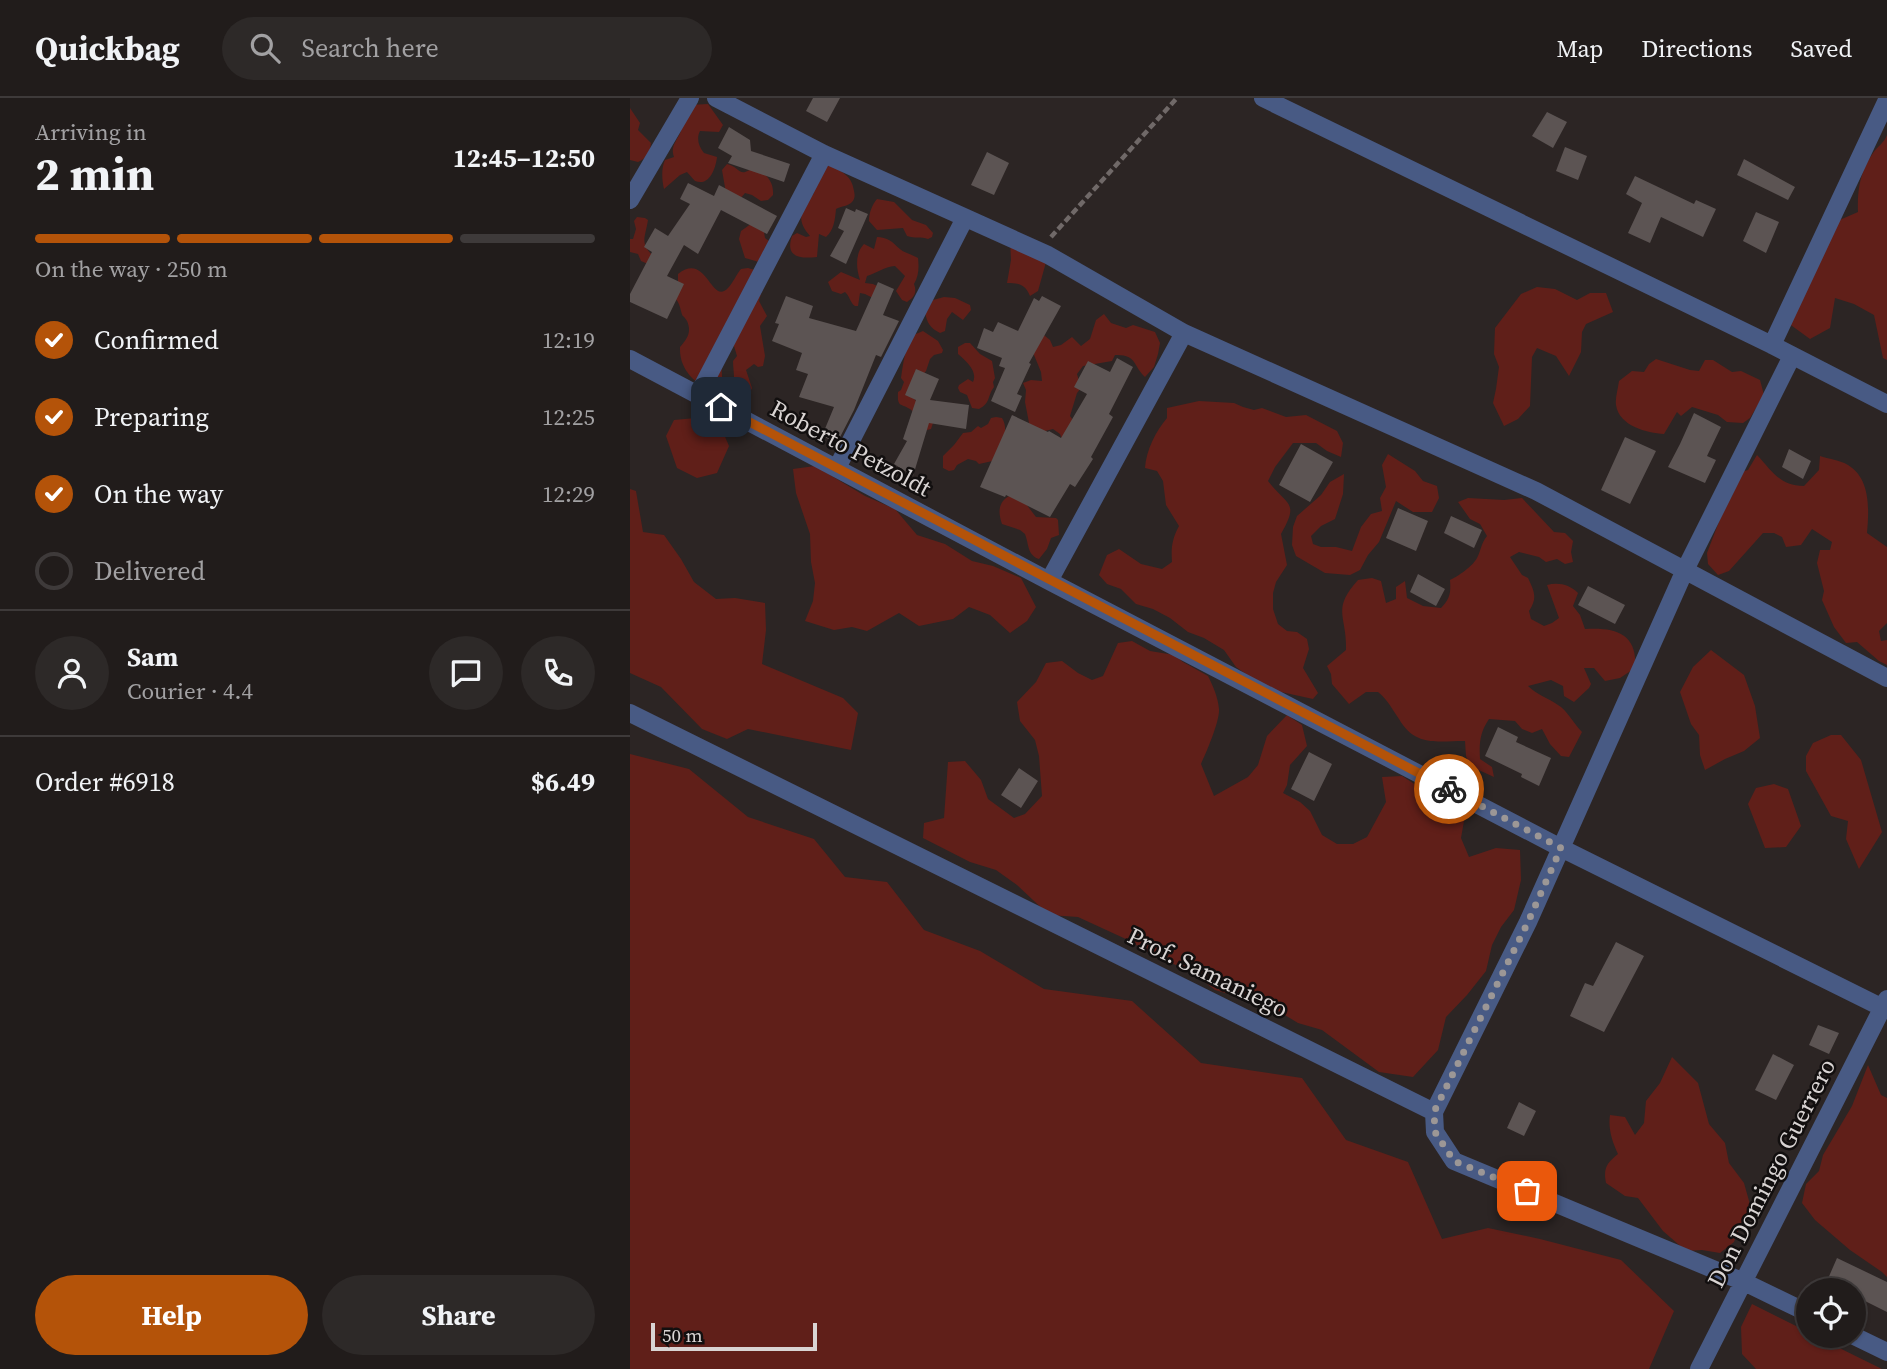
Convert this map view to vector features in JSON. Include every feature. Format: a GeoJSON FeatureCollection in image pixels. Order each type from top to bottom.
{"type":"FeatureCollection","features":[{"type":"Feature","properties":{"kind":"street"},"geometry":{"type":"LineString","coordinates":[[630,200],[690,98]]}},
{"type":"Feature","properties":{"kind":"street"},"geometry":{"type":"LineString","coordinates":[[716,98],[824,154],[1038,251],[1184,333],[1536,491],[1887,678]]}},
{"type":"Feature","properties":{"kind":"street"},"geometry":{"type":"LineString","coordinates":[[1262,98],[1772,345],[1887,404]]}},
{"type":"Feature","properties":{"kind":"street"},"geometry":{"type":"LineString","coordinates":[[1772,345],[1887,100]]}},
{"type":"Feature","properties":{"kind":"street"},"geometry":{"type":"LineString","coordinates":[[698,395],[824,154]]}},
{"type":"Feature","properties":{"kind":"street"},"geometry":{"type":"LineString","coordinates":[[837,468],[965,218]]}},
{"type":"Feature","properties":{"kind":"street"},"geometry":{"type":"LineString","coordinates":[[1049,580],[1184,333]]}},
{"type":"Feature","properties":{"kind":"street"},"geometry":{"type":"LineString","coordinates":[[1792,356],[1685,570],[1528,922],[1434,1112],[1435,1132],[1454,1161],[1744,1282],[1796,1307]]}},
{"type":"Feature","properties":{"kind":"street","name":"Roberto Petzoldt"},"geometry":{"type":"LineString","coordinates":[[630,359],[1561,848],[1885,1003]]}},
{"type":"Feature","properties":{"kind":"street","name":"Prof. Samaniego"},"geometry":{"type":"LineString","coordinates":[[630,713],[1434,1112]]}},
{"type":"Feature","properties":{"kind":"street","name":"Don Domingo Guerrero"},"geometry":{"type":"LineString","coordinates":[[1699,1369],[1885,1003]]}},
{"type":"Feature","properties":{"kind":"street"},"geometry":{"type":"LineString","coordinates":[[1866,1342],[1887,1352]]}},
{"type":"Feature","properties":{"kind":"path"},"geometry":{"type":"LineString","coordinates":[[1038,251],[1177,98]]}},
{"type":"Feature","properties":{"kind":"shaded area"},"geometry":{"type":"Polygon","coordinates":[[[708,104],[723,125],[719,132],[700,131],[699,134],[699,143],[704,153],[717,157],[714,171],[708,179],[700,182],[695,181],[687,172],[664,189],[664,163],[674,157],[673,147],[681,131],[677,122],[690,105],[708,104]]]}},
{"type":"Feature","properties":{"kind":"shaded area"},"geometry":{"type":"Polygon","coordinates":[[[630,108],[640,123],[638,130],[651,143],[647,155],[638,162],[630,160],[630,108]]]}},
{"type":"Feature","properties":{"kind":"shaded area"},"geometry":{"type":"Polygon","coordinates":[[[1887,135],[1887,360],[1883,358],[1874,315],[1854,304],[1835,298],[1830,328],[1810,339],[1788,323],[1835,222],[1858,212],[1862,174],[1887,135]]]}},
{"type":"Feature","properties":{"kind":"shaded area"},"geometry":{"type":"Polygon","coordinates":[[[727,164],[742,172],[754,167],[766,175],[771,182],[773,195],[768,200],[761,201],[745,193],[739,200],[726,193],[722,170],[727,164]]]}},
{"type":"Feature","properties":{"kind":"shaded area"},"geometry":{"type":"Polygon","coordinates":[[[827,164],[848,177],[853,186],[854,198],[849,204],[836,209],[835,221],[829,234],[826,237],[819,234],[817,257],[799,257],[790,248],[792,236],[797,233],[810,236],[802,224],[802,214],[814,193],[812,187],[827,164]]]}},
{"type":"Feature","properties":{"kind":"shaded area"},"geometry":{"type":"Polygon","coordinates":[[[877,199],[894,202],[912,220],[926,225],[933,233],[932,237],[928,239],[907,236],[903,228],[877,230],[869,221],[871,209],[877,199]]]}},
{"type":"Feature","properties":{"kind":"shaded area"},"geometry":{"type":"Polygon","coordinates":[[[637,217],[648,220],[645,244],[655,258],[648,264],[641,261],[638,254],[630,252],[630,239],[633,239],[636,229],[634,221],[637,217]]]}},
{"type":"Feature","properties":{"kind":"shaded area"},"geometry":{"type":"Polygon","coordinates":[[[755,221],[763,226],[765,238],[769,241],[759,262],[745,258],[739,239],[741,231],[755,221]]]}},
{"type":"Feature","properties":{"kind":"shaded area"},"geometry":{"type":"Polygon","coordinates":[[[877,237],[891,241],[918,258],[915,294],[907,302],[902,300],[896,291],[905,276],[895,266],[867,276],[865,283],[883,289],[875,299],[860,293],[858,306],[855,306],[845,292],[841,294],[832,291],[828,282],[841,272],[860,280],[857,266],[859,252],[864,244],[874,249],[877,237]]]}},
{"type":"Feature","properties":{"kind":"shaded area"},"geometry":{"type":"Polygon","coordinates":[[[1010,239],[1048,255],[1038,291],[1030,296],[1021,285],[1007,283],[1011,260],[1010,239]]]}},
{"type":"Feature","properties":{"kind":"shaded area"},"geometry":{"type":"Polygon","coordinates":[[[688,269],[696,269],[702,273],[722,292],[730,286],[741,269],[758,271],[763,286],[759,301],[767,316],[760,326],[765,356],[763,366],[754,364],[746,370],[752,388],[746,397],[736,400],[732,394],[733,361],[737,356],[734,346],[724,351],[721,361],[723,390],[715,393],[695,381],[685,369],[680,347],[689,329],[673,296],[678,284],[678,274],[688,269]]]}},
{"type":"Feature","properties":{"kind":"shaded area"},"geometry":{"type":"Polygon","coordinates":[[[1537,287],[1555,289],[1577,300],[1590,293],[1606,293],[1613,312],[1586,324],[1582,332],[1581,352],[1569,376],[1556,356],[1537,348],[1532,357],[1530,406],[1518,419],[1504,426],[1493,403],[1499,367],[1494,354],[1495,328],[1521,294],[1537,287]]]}},
{"type":"Feature","properties":{"kind":"shaded area"},"geometry":{"type":"Polygon","coordinates":[[[955,298],[970,305],[971,310],[963,320],[952,312],[947,319],[945,331],[940,333],[930,325],[925,312],[933,300],[955,298]]]}},
{"type":"Feature","properties":{"kind":"shaded area"},"geometry":{"type":"Polygon","coordinates":[[[1104,314],[1111,323],[1126,328],[1133,325],[1155,332],[1160,343],[1154,367],[1145,377],[1131,359],[1122,355],[1115,355],[1112,361],[1083,366],[1077,374],[1081,388],[1070,416],[1075,423],[1064,444],[1060,434],[1053,429],[1045,431],[1042,437],[1030,428],[1023,383],[1031,380],[1042,381],[1032,350],[1040,332],[1050,340],[1053,347],[1072,337],[1081,346],[1090,339],[1096,320],[1104,314]]]}},
{"type":"Feature","properties":{"kind":"shaded area"},"geometry":{"type":"Polygon","coordinates":[[[923,331],[938,341],[943,350],[930,359],[912,396],[933,423],[931,429],[923,431],[914,413],[898,401],[898,392],[904,382],[901,378],[904,357],[911,336],[923,331]]]}},
{"type":"Feature","properties":{"kind":"shaded area"},"geometry":{"type":"Polygon","coordinates":[[[970,343],[980,354],[992,361],[994,387],[987,402],[979,409],[972,408],[967,395],[958,388],[968,379],[973,382],[974,378],[970,366],[958,354],[958,347],[970,343]]]}},
{"type":"Feature","properties":{"kind":"shaded area"},"geometry":{"type":"Polygon","coordinates":[[[1656,359],[1699,371],[1705,360],[1713,360],[1732,372],[1741,371],[1760,380],[1764,395],[1750,418],[1743,423],[1727,422],[1718,415],[1692,407],[1681,416],[1677,412],[1664,434],[1642,430],[1628,423],[1618,412],[1616,402],[1619,381],[1632,371],[1644,372],[1656,359]]]}},
{"type":"Feature","properties":{"kind":"shaded area"},"geometry":{"type":"Polygon","coordinates":[[[1199,401],[1234,403],[1254,410],[1262,408],[1286,417],[1306,415],[1337,431],[1343,443],[1341,457],[1316,443],[1293,443],[1268,481],[1290,509],[1281,534],[1287,565],[1276,582],[1273,609],[1278,624],[1307,639],[1309,649],[1303,668],[1318,693],[1313,699],[1272,690],[1256,681],[1236,667],[1224,650],[1188,632],[1153,609],[1136,604],[1121,589],[1107,584],[1099,575],[1107,555],[1119,549],[1141,564],[1162,569],[1172,562],[1173,544],[1179,526],[1166,505],[1163,481],[1157,471],[1145,468],[1147,454],[1167,418],[1167,408],[1199,401]]]}},
{"type":"Feature","properties":{"kind":"shaded area"},"geometry":{"type":"Polygon","coordinates":[[[696,418],[723,432],[729,446],[717,473],[697,478],[677,468],[666,436],[674,420],[696,418]]]}},
{"type":"Feature","properties":{"kind":"shaded area"},"geometry":{"type":"Polygon","coordinates":[[[991,418],[1002,418],[1005,428],[997,460],[979,464],[968,459],[954,470],[943,468],[943,456],[963,433],[971,432],[978,426],[981,428],[988,424],[991,418]]]}},
{"type":"Feature","properties":{"kind":"shaded area"},"geometry":{"type":"Polygon","coordinates":[[[1388,454],[1415,471],[1423,481],[1437,486],[1439,498],[1432,512],[1413,512],[1396,501],[1379,542],[1360,570],[1350,575],[1325,573],[1296,556],[1292,545],[1297,516],[1321,495],[1330,482],[1344,474],[1343,494],[1335,519],[1321,526],[1311,536],[1313,544],[1321,547],[1352,551],[1361,527],[1371,514],[1382,511],[1380,498],[1386,487],[1382,465],[1388,454]]]}},
{"type":"Feature","properties":{"kind":"shaded area"},"geometry":{"type":"Polygon","coordinates":[[[1757,455],[1782,480],[1795,485],[1804,486],[1819,470],[1820,456],[1848,465],[1861,478],[1868,505],[1867,533],[1887,547],[1887,623],[1879,631],[1881,641],[1887,640],[1887,665],[1857,642],[1846,643],[1834,627],[1822,600],[1824,591],[1817,563],[1820,550],[1830,550],[1832,542],[1812,529],[1801,545],[1786,547],[1782,537],[1774,533],[1763,533],[1729,571],[1718,575],[1708,564],[1707,553],[1725,506],[1741,472],[1748,470],[1757,455]]]}},
{"type":"Feature","properties":{"kind":"shaded area"},"geometry":{"type":"Polygon","coordinates":[[[815,466],[865,496],[895,509],[917,535],[945,544],[972,561],[993,566],[1021,578],[1036,607],[1027,621],[1010,633],[990,615],[969,607],[953,619],[919,626],[899,613],[867,631],[852,627],[834,630],[805,621],[813,601],[815,583],[810,534],[796,493],[793,469],[815,466]]]}},
{"type":"Feature","properties":{"kind":"shaded area"},"geometry":{"type":"Polygon","coordinates":[[[630,489],[636,491],[643,532],[664,535],[694,582],[716,599],[735,598],[765,603],[766,630],[762,664],[843,698],[858,713],[851,750],[748,729],[727,739],[702,729],[661,687],[630,673],[630,489]]]}},
{"type":"Feature","properties":{"kind":"shaded area"},"geometry":{"type":"Polygon","coordinates":[[[1014,494],[1036,517],[1058,520],[1059,535],[1051,538],[1039,559],[1030,552],[1025,534],[1002,524],[1000,506],[1014,494]]]}},
{"type":"Feature","properties":{"kind":"shaded area"},"geometry":{"type":"Polygon","coordinates":[[[1468,498],[1522,498],[1554,532],[1565,533],[1573,541],[1573,562],[1565,564],[1557,559],[1546,562],[1539,557],[1519,552],[1510,557],[1522,575],[1528,578],[1533,591],[1534,598],[1529,611],[1531,619],[1544,626],[1559,618],[1547,585],[1568,586],[1578,593],[1573,606],[1585,629],[1606,629],[1623,635],[1633,647],[1635,656],[1635,668],[1620,678],[1605,681],[1594,668],[1584,668],[1591,684],[1574,702],[1564,696],[1563,686],[1551,680],[1528,686],[1561,707],[1582,732],[1569,757],[1561,756],[1542,729],[1532,733],[1522,729],[1515,721],[1489,719],[1481,738],[1480,759],[1492,767],[1494,777],[1470,766],[1465,741],[1428,740],[1412,734],[1378,692],[1366,692],[1349,704],[1332,684],[1327,666],[1346,650],[1343,606],[1358,580],[1372,578],[1381,581],[1386,603],[1396,599],[1396,587],[1405,581],[1407,598],[1423,606],[1441,608],[1444,605],[1449,596],[1450,580],[1475,561],[1487,536],[1480,524],[1470,519],[1458,502],[1468,498]]]}},
{"type":"Feature","properties":{"kind":"shaded area"},"geometry":{"type":"Polygon","coordinates":[[[1132,641],[1150,651],[1174,655],[1208,676],[1216,696],[1219,714],[1201,764],[1214,796],[1248,777],[1258,765],[1267,736],[1287,715],[1302,725],[1307,746],[1290,765],[1283,793],[1310,811],[1322,835],[1337,844],[1353,844],[1367,837],[1386,802],[1382,777],[1402,776],[1450,807],[1464,821],[1461,838],[1469,857],[1496,848],[1520,850],[1521,880],[1514,910],[1492,945],[1486,971],[1446,1017],[1438,1050],[1413,1077],[1379,1072],[1322,1030],[1298,1023],[1270,1006],[1215,990],[1192,972],[1078,917],[1049,915],[1017,885],[996,870],[970,862],[923,838],[924,823],[944,818],[948,762],[965,761],[981,780],[988,799],[1014,818],[1025,814],[1042,796],[1035,740],[1020,721],[1017,702],[1036,682],[1046,663],[1062,661],[1092,680],[1103,676],[1118,643],[1132,641]]]}},
{"type":"Feature","properties":{"kind":"shaded area"},"geometry":{"type":"Polygon","coordinates":[[[1711,650],[1744,675],[1755,706],[1760,738],[1744,751],[1705,770],[1700,755],[1699,735],[1691,724],[1680,692],[1693,667],[1711,650]]]}},
{"type":"Feature","properties":{"kind":"shaded area"},"geometry":{"type":"Polygon","coordinates":[[[1831,735],[1841,735],[1861,760],[1882,832],[1859,869],[1846,839],[1848,821],[1831,816],[1806,771],[1806,756],[1813,743],[1831,735]]]}},
{"type":"Feature","properties":{"kind":"shaded area"},"geometry":{"type":"Polygon","coordinates":[[[630,754],[689,769],[748,817],[814,839],[845,877],[887,882],[924,930],[980,951],[1044,989],[1132,1001],[1201,1063],[1302,1078],[1346,1140],[1408,1162],[1442,1239],[1488,1228],[1621,1260],[1674,1311],[1649,1369],[630,1369],[630,754]]]}},
{"type":"Feature","properties":{"kind":"shaded area"},"geometry":{"type":"Polygon","coordinates":[[[1774,784],[1788,789],[1801,826],[1786,847],[1765,848],[1748,804],[1756,788],[1774,784]]]}},
{"type":"Feature","properties":{"kind":"shaded area"},"geometry":{"type":"Polygon","coordinates":[[[1672,1057],[1698,1083],[1709,1124],[1725,1143],[1729,1163],[1744,1183],[1751,1208],[1740,1225],[1734,1242],[1720,1253],[1686,1251],[1663,1231],[1638,1198],[1625,1196],[1606,1183],[1607,1166],[1618,1154],[1611,1135],[1610,1115],[1625,1117],[1635,1135],[1644,1123],[1646,1101],[1660,1083],[1672,1057]]]}},
{"type":"Feature","properties":{"kind":"shaded area"},"geometry":{"type":"Polygon","coordinates":[[[1868,1065],[1881,1095],[1887,1098],[1887,1277],[1815,1220],[1802,1203],[1806,1184],[1819,1171],[1823,1155],[1852,1106],[1868,1065]]]}},
{"type":"Feature","properties":{"kind":"shaded area"},"geometry":{"type":"Polygon","coordinates":[[[1752,1304],[1796,1326],[1796,1348],[1839,1348],[1882,1369],[1756,1369],[1742,1354],[1741,1327],[1752,1304]]]}},
{"type":"Feature","properties":{"kind":"building"},"geometry":{"type":"Polygon","coordinates":[[[813,98],[840,98],[827,122],[806,111],[813,98]]]}},
{"type":"Feature","properties":{"kind":"building"},"geometry":{"type":"Polygon","coordinates":[[[1547,112],[1567,122],[1553,148],[1532,136],[1547,112]]]}},
{"type":"Feature","properties":{"kind":"building"},"geometry":{"type":"Polygon","coordinates":[[[729,127],[750,140],[751,151],[790,164],[784,182],[728,163],[732,156],[718,148],[729,127]]]}},
{"type":"Feature","properties":{"kind":"building"},"geometry":{"type":"Polygon","coordinates":[[[1565,147],[1587,156],[1578,180],[1556,171],[1565,147]]]}},
{"type":"Feature","properties":{"kind":"building"},"geometry":{"type":"Polygon","coordinates":[[[987,152],[1009,163],[994,195],[971,185],[987,152]]]}},
{"type":"Feature","properties":{"kind":"building"},"geometry":{"type":"Polygon","coordinates":[[[1744,159],[1795,187],[1788,200],[1737,175],[1744,159]]]}},
{"type":"Feature","properties":{"kind":"building"},"geometry":{"type":"Polygon","coordinates":[[[1635,176],[1694,204],[1696,200],[1716,209],[1703,237],[1661,217],[1650,243],[1628,233],[1642,203],[1626,194],[1635,176]]]}},
{"type":"Feature","properties":{"kind":"building"},"geometry":{"type":"Polygon","coordinates":[[[688,183],[714,196],[719,185],[777,216],[767,234],[721,210],[698,254],[684,245],[667,276],[684,284],[667,319],[630,302],[630,294],[652,252],[644,247],[655,228],[668,236],[690,204],[680,199],[688,183]]]}},
{"type":"Feature","properties":{"kind":"building"},"geometry":{"type":"Polygon","coordinates":[[[846,208],[868,214],[846,264],[830,256],[844,231],[838,228],[846,208]]]}},
{"type":"Feature","properties":{"kind":"building"},"geometry":{"type":"Polygon","coordinates":[[[1756,212],[1779,222],[1766,253],[1743,241],[1756,212]]]}},
{"type":"Feature","properties":{"kind":"building"},"geometry":{"type":"Polygon","coordinates":[[[878,282],[894,289],[883,315],[899,321],[881,357],[876,355],[854,410],[837,443],[822,436],[834,407],[799,397],[808,374],[796,370],[802,353],[772,341],[779,324],[775,323],[786,296],[813,306],[809,318],[856,331],[878,282]]]}},
{"type":"Feature","properties":{"kind":"building"},"geometry":{"type":"Polygon","coordinates":[[[1042,296],[1061,306],[1029,363],[1031,364],[1017,394],[1022,396],[1015,412],[991,401],[1005,368],[999,366],[1002,358],[977,348],[984,328],[993,332],[998,322],[1018,331],[1034,298],[1039,301],[1042,296]]]}},
{"type":"Feature","properties":{"kind":"building"},"geometry":{"type":"Polygon","coordinates":[[[1117,358],[1133,367],[1109,414],[1113,417],[1091,457],[1093,459],[1075,487],[1070,484],[1050,517],[1006,495],[1005,497],[980,487],[1012,415],[1061,438],[1087,394],[1074,387],[1088,361],[1110,372],[1117,358]]]}},
{"type":"Feature","properties":{"kind":"building"},"geometry":{"type":"Polygon","coordinates":[[[916,369],[939,379],[930,400],[969,405],[966,429],[929,423],[913,476],[894,464],[907,441],[903,439],[916,400],[905,395],[916,369]]]}},
{"type":"Feature","properties":{"kind":"building"},"geometry":{"type":"Polygon","coordinates":[[[1694,413],[1721,427],[1707,456],[1716,460],[1705,483],[1668,467],[1694,413]]]}},
{"type":"Feature","properties":{"kind":"building"},"geometry":{"type":"Polygon","coordinates":[[[1625,437],[1656,451],[1630,504],[1601,490],[1625,437]]]}},
{"type":"Feature","properties":{"kind":"building"},"geometry":{"type":"Polygon","coordinates":[[[1301,444],[1333,462],[1310,502],[1279,485],[1301,444]]]}},
{"type":"Feature","properties":{"kind":"building"},"geometry":{"type":"Polygon","coordinates":[[[1789,449],[1811,461],[1803,479],[1782,467],[1789,449]]]}},
{"type":"Feature","properties":{"kind":"building"},"geometry":{"type":"Polygon","coordinates":[[[1398,508],[1428,521],[1416,551],[1386,538],[1398,508]]]}},
{"type":"Feature","properties":{"kind":"building"},"geometry":{"type":"Polygon","coordinates":[[[1451,516],[1482,530],[1474,548],[1444,533],[1451,516]]]}},
{"type":"Feature","properties":{"kind":"building"},"geometry":{"type":"Polygon","coordinates":[[[1418,574],[1445,589],[1436,606],[1410,592],[1418,574]]]}},
{"type":"Feature","properties":{"kind":"building"},"geometry":{"type":"Polygon","coordinates":[[[1588,586],[1625,605],[1615,624],[1578,605],[1588,586]]]}},
{"type":"Feature","properties":{"kind":"building"},"geometry":{"type":"Polygon","coordinates":[[[1498,727],[1518,737],[1516,742],[1551,758],[1539,786],[1521,777],[1522,774],[1485,756],[1498,727]]]}},
{"type":"Feature","properties":{"kind":"building"},"geometry":{"type":"Polygon","coordinates":[[[1309,752],[1332,764],[1314,801],[1291,789],[1309,752]]]}},
{"type":"Feature","properties":{"kind":"building"},"geometry":{"type":"Polygon","coordinates":[[[1019,768],[1038,781],[1021,808],[1001,795],[1019,768]]]}},
{"type":"Feature","properties":{"kind":"building"},"geometry":{"type":"Polygon","coordinates":[[[1616,942],[1644,956],[1604,1032],[1570,1016],[1585,983],[1593,986],[1616,942]]]}},
{"type":"Feature","properties":{"kind":"building"},"geometry":{"type":"Polygon","coordinates":[[[1818,1025],[1839,1033],[1829,1054],[1809,1045],[1818,1025]]]}},
{"type":"Feature","properties":{"kind":"building"},"geometry":{"type":"Polygon","coordinates":[[[1773,1054],[1794,1065],[1776,1100],[1755,1090],[1773,1054]]]}},
{"type":"Feature","properties":{"kind":"building"},"geometry":{"type":"Polygon","coordinates":[[[1519,1102],[1536,1111],[1524,1136],[1507,1128],[1519,1102]]]}},
{"type":"Feature","properties":{"kind":"building"},"geometry":{"type":"Polygon","coordinates":[[[1837,1258],[1887,1282],[1887,1312],[1866,1302],[1866,1278],[1828,1278],[1837,1258]]]}},
{"type":"Feature","properties":{"kind":"way so far"},"geometry":{"type":"LineString","coordinates":[[1449,789],[1561,848],[1528,922],[1434,1112],[1435,1132],[1454,1161],[1527,1191]]}},
{"type":"Feature","properties":{"kind":"route"},"geometry":{"type":"LineString","coordinates":[[721,407],[1449,789]]}}]}
